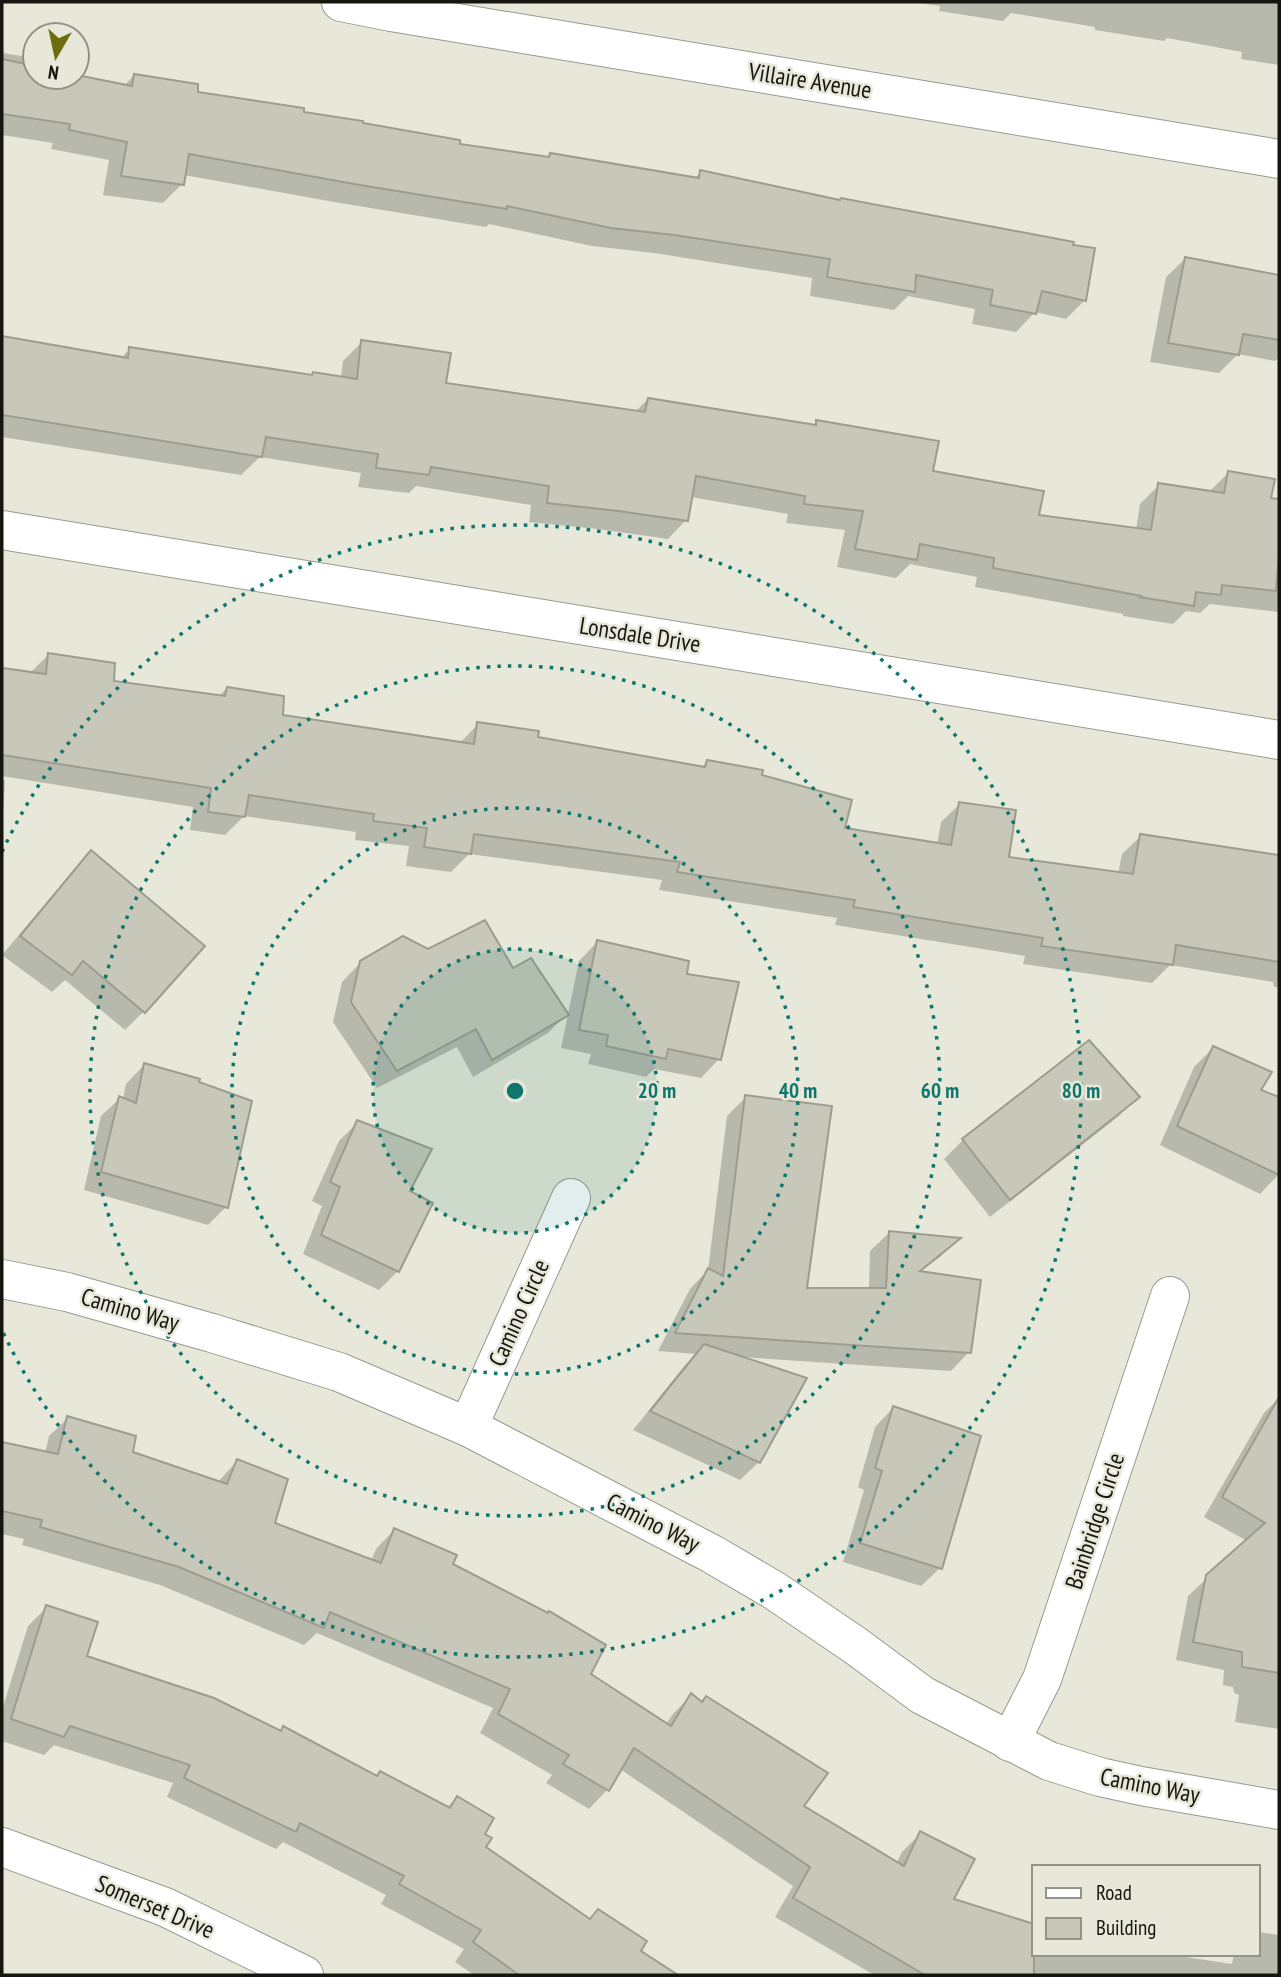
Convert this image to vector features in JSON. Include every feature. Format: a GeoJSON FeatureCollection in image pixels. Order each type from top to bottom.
{"type":"FeatureCollection","features":[{"type":"Feature","properties":{"kind":"street","name":"Villaire Avenue"},"geometry":{"type":"LineString","coordinates":[[341,2],[1279,159]]}},
{"type":"Feature","properties":{"kind":"street","name":"Lonsdale Drive"},"geometry":{"type":"LineString","coordinates":[[2,530],[1279,740]]}},
{"type":"Feature","properties":{"kind":"street","name":"Camino Circle"},"geometry":{"type":"LineString","coordinates":[[468,1427],[571,1198]]}},
{"type":"Feature","properties":{"kind":"street","name":"Camino Way"},"geometry":{"type":"LineString","coordinates":[[2,1279],[67,1292],[326,1368],[468,1427],[712,1554],[775,1591],[922,1695],[1049,1761],[1141,1786],[1279,1810]]}},
{"type":"Feature","properties":{"kind":"street","name":"Bainbridge Circle"},"geometry":{"type":"LineString","coordinates":[[1010,1742],[1042,1679],[1170,1296]]}},
{"type":"Feature","properties":{"kind":"street","name":"Somerset Drive"},"geometry":{"type":"LineString","coordinates":[[2,1847],[165,1907],[304,1975]]}},
{"type":"Feature","properties":{"kind":"building"},"geometry":{"type":"Polygon","coordinates":[[[2,59],[21,63],[21,91],[91,91],[91,78],[132,86],[134,74],[198,84],[198,92],[304,108],[304,112],[460,140],[460,144],[549,157],[550,153],[699,178],[700,170],[840,200],[841,198],[1095,248],[1086,301],[1042,291],[1036,314],[990,305],[993,290],[916,275],[915,292],[827,277],[830,259],[611,228],[507,206],[507,209],[189,154],[184,185],[121,176],[127,142],[69,130],[70,124],[2,114],[2,59]]]}},
{"type":"Feature","properties":{"kind":"building"},"geometry":{"type":"Polygon","coordinates":[[[1185,257],[1279,275],[1279,340],[1243,334],[1239,355],[1168,343],[1185,257]]]}},
{"type":"Feature","properties":{"kind":"building"},"geometry":{"type":"Polygon","coordinates":[[[2,336],[128,358],[129,347],[312,375],[313,372],[357,379],[361,340],[451,353],[446,383],[645,412],[648,398],[816,425],[816,420],[939,441],[933,471],[1044,491],[1039,515],[1151,530],[1158,483],[1224,493],[1228,471],[1275,479],[1271,498],[1279,499],[1276,591],[1222,585],[1221,595],[1196,592],[1194,606],[993,568],[994,558],[920,544],[917,560],[855,549],[863,511],[804,504],[805,496],[696,476],[688,521],[547,503],[549,486],[431,467],[429,475],[376,468],[378,454],[266,437],[262,457],[2,415],[2,336]]]}},
{"type":"Feature","properties":{"kind":"building"},"geometry":{"type":"Polygon","coordinates":[[[48,653],[115,663],[114,681],[225,696],[227,687],[284,696],[283,715],[474,744],[477,722],[539,731],[538,737],[705,767],[707,760],[763,770],[762,775],[852,800],[845,828],[951,845],[959,802],[1016,810],[1009,857],[1133,874],[1140,834],[1279,855],[1279,962],[1176,945],[1173,965],[1041,946],[1043,938],[853,907],[855,900],[677,872],[680,862],[474,834],[471,854],[424,847],[427,828],[373,821],[374,814],[249,795],[245,817],[208,812],[211,788],[2,755],[2,668],[46,674],[48,653]]]}},
{"type":"Feature","properties":{"kind":"building"},"geometry":{"type":"Polygon","coordinates":[[[91,850],[205,946],[145,1013],[83,961],[72,975],[20,936],[91,850]]]}},
{"type":"Feature","properties":{"kind":"building"},"geometry":{"type":"Polygon","coordinates":[[[485,920],[513,968],[531,958],[569,1015],[492,1060],[476,1029],[397,1071],[351,1002],[360,961],[403,936],[428,949],[485,920]]]}},
{"type":"Feature","properties":{"kind":"building"},"geometry":{"type":"Polygon","coordinates":[[[597,940],[689,961],[687,974],[739,982],[721,1060],[668,1049],[666,1059],[606,1046],[608,1035],[579,1030],[597,940]]]}},
{"type":"Feature","properties":{"kind":"building"},"geometry":{"type":"Polygon","coordinates":[[[1089,1040],[1140,1097],[1010,1200],[962,1139],[1089,1040]]]}},
{"type":"Feature","properties":{"kind":"building"},"geometry":{"type":"Polygon","coordinates":[[[1213,1046],[1272,1072],[1261,1090],[1279,1097],[1279,1175],[1177,1126],[1213,1046]]]}},
{"type":"Feature","properties":{"kind":"building"},"geometry":{"type":"Polygon","coordinates":[[[144,1063],[200,1079],[199,1082],[252,1101],[228,1208],[101,1172],[119,1096],[136,1103],[144,1063]]]}},
{"type":"Feature","properties":{"kind":"building"},"geometry":{"type":"Polygon","coordinates":[[[745,1095],[832,1106],[807,1288],[886,1288],[889,1231],[961,1238],[920,1271],[981,1280],[971,1353],[675,1333],[708,1268],[723,1276],[745,1095]]]}},
{"type":"Feature","properties":{"kind":"building"},"geometry":{"type":"Polygon","coordinates":[[[357,1120],[432,1149],[410,1191],[433,1203],[399,1272],[321,1235],[340,1187],[330,1182],[357,1120]]]}},
{"type":"Feature","properties":{"kind":"building"},"geometry":{"type":"Polygon","coordinates":[[[704,1344],[807,1378],[760,1463],[650,1411],[704,1344]]]}},
{"type":"Feature","properties":{"kind":"building"},"geometry":{"type":"Polygon","coordinates":[[[1279,1397],[1279,1673],[1242,1667],[1242,1652],[1193,1642],[1206,1575],[1265,1523],[1222,1497],[1279,1397]]]}},
{"type":"Feature","properties":{"kind":"building"},"geometry":{"type":"Polygon","coordinates":[[[893,1406],[981,1436],[942,1569],[860,1543],[882,1471],[875,1468],[893,1406]]]}},
{"type":"Feature","properties":{"kind":"building"},"geometry":{"type":"Polygon","coordinates":[[[67,1416],[136,1436],[133,1452],[227,1484],[237,1459],[288,1479],[275,1523],[381,1563],[394,1528],[457,1555],[453,1564],[548,1613],[549,1611],[606,1645],[591,1674],[671,1726],[691,1693],[702,1702],[706,1696],[828,1773],[804,1806],[904,1866],[920,1831],[975,1859],[954,1899],[1032,1923],[1034,1975],[925,1975],[793,1898],[810,1867],[634,1748],[609,1791],[563,1764],[569,1755],[498,1714],[510,1689],[330,1612],[324,1628],[179,1567],[40,1527],[42,1520],[2,1511],[2,1442],[58,1454],[67,1416]]]}},
{"type":"Feature","properties":{"kind":"building"},"geometry":{"type":"Polygon","coordinates":[[[46,1605],[98,1622],[87,1656],[214,1698],[281,1731],[283,1726],[377,1776],[380,1771],[450,1808],[457,1796],[494,1818],[485,1834],[492,1838],[486,1847],[590,1919],[598,1909],[647,1941],[641,1951],[678,1975],[519,1975],[473,1942],[481,1930],[399,1884],[404,1876],[300,1823],[296,1832],[184,1778],[190,1765],[70,1726],[64,1737],[11,1719],[46,1605]]]}}]}
